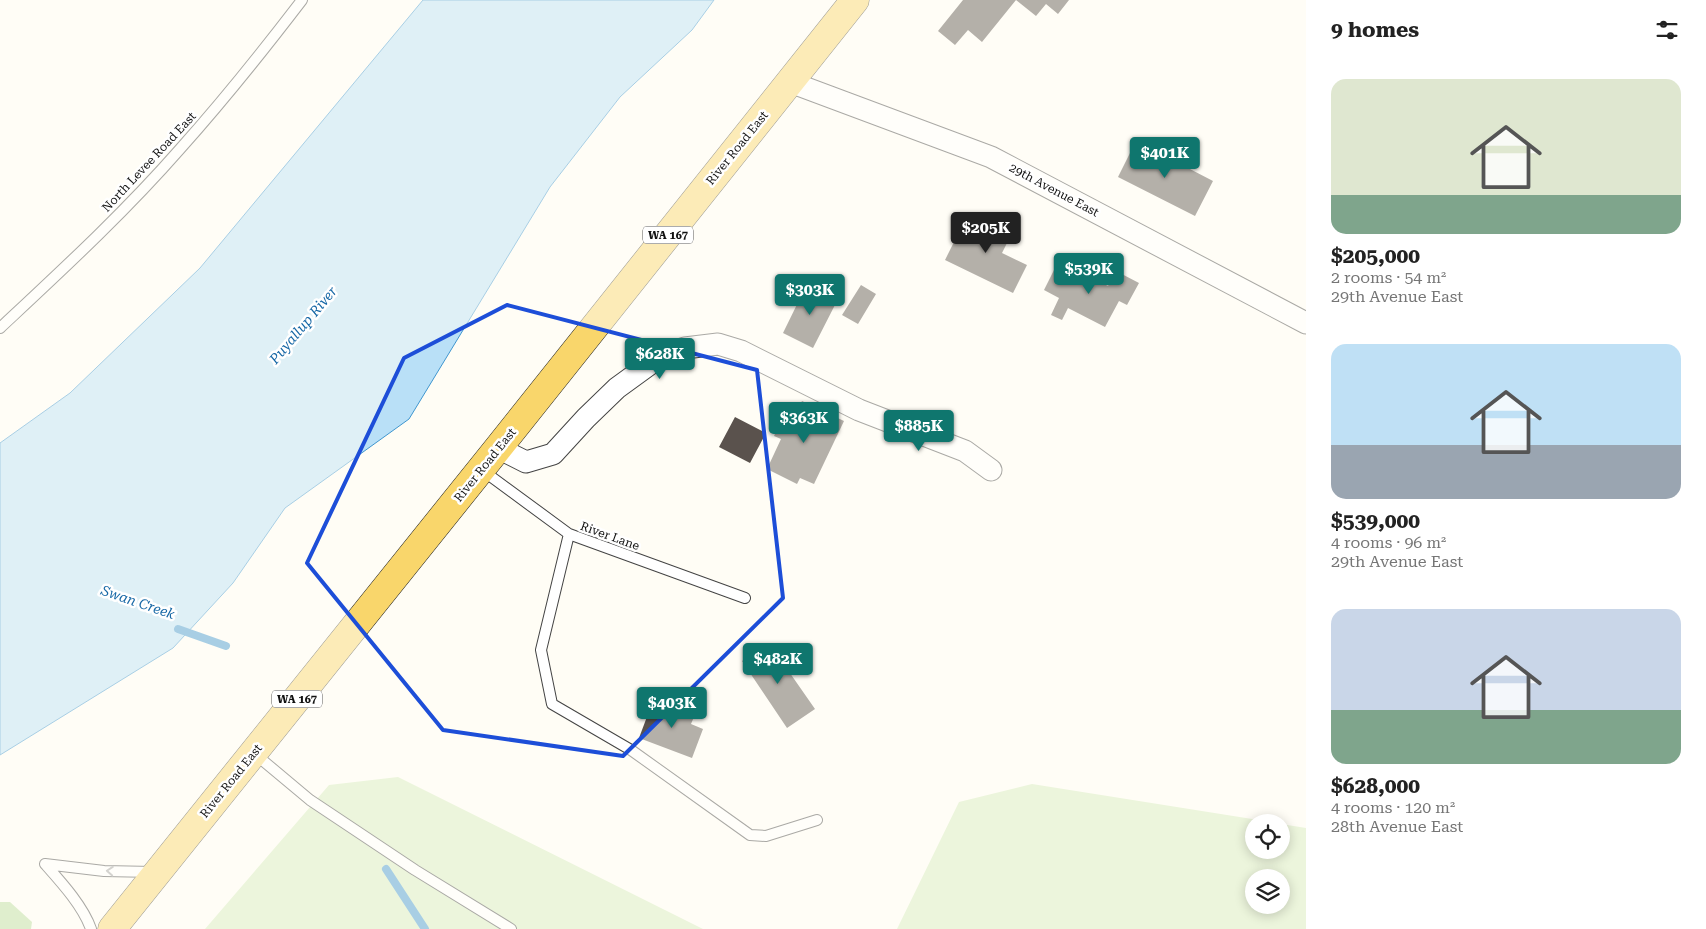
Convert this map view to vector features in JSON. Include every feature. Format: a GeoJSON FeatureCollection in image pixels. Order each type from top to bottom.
{"type":"FeatureCollection","features":[{"type":"Feature","properties":{"kind":"main road","name":"River Road East"},"geometry":{"type":"LineString","coordinates":[[112,929],[855,0]]}},
{"type":"Feature","properties":{"kind":"street","name":"29th Avenue East"},"geometry":{"type":"LineString","coordinates":[[790,82],[991,157],[1306,323]]}},
{"type":"Feature","properties":{"kind":"street"},"geometry":{"type":"LineString","coordinates":[[498,448],[526,462],[553,454],[617,388],[662,356],[685,348],[718,344],[741,350],[859,410],[965,451],[991,470]]}},
{"type":"Feature","properties":{"kind":"lane","name":"North Levee Road East"},"geometry":{"type":"LineString","coordinates":[[0,328],[74,259],[179,150],[245,74],[302,0]]}},
{"type":"Feature","properties":{"kind":"lane","name":"River Lane"},"geometry":{"type":"LineString","coordinates":[[481,470],[569,534],[745,598]]}},
{"type":"Feature","properties":{"kind":"lane"},"geometry":{"type":"LineString","coordinates":[[569,534],[541,650],[552,704],[631,750],[750,836],[766,836],[817,820]]}},
{"type":"Feature","properties":{"kind":"lane"},"geometry":{"type":"LineString","coordinates":[[254,753],[310,800],[415,870],[511,929]]}},
{"type":"Feature","properties":{"kind":"lane"},"geometry":{"type":"LineString","coordinates":[[91,929],[75,901],[45,864],[132,873],[159,872]]}},
{"type":"Feature","properties":{"kind":"highlighted area"},"geometry":{"type":"Polygon","coordinates":[[[507,305],[757,370],[783,598],[623,756],[443,730],[307,563],[404,358],[507,305]]]}},
{"type":"Feature","properties":{"kind":"green space"},"geometry":{"type":"Polygon","coordinates":[[[398,777],[703,929],[205,929],[329,785],[398,777]]]}},
{"type":"Feature","properties":{"kind":"green space"},"geometry":{"type":"Polygon","coordinates":[[[1032,784],[1245,818],[1245,859],[1290,859],[1290,825],[1306,828],[1306,929],[897,929],[959,802],[1032,784]]]}},
{"type":"Feature","properties":{"kind":"green space"},"geometry":{"type":"Polygon","coordinates":[[[0,902],[10,902],[32,922],[31,929],[0,929],[0,902]]]}},
{"type":"Feature","properties":{"kind":"water","name":"Puyallup River"},"geometry":{"type":"Polygon","coordinates":[[[423,0],[714,0],[692,30],[620,97],[550,187],[409,419],[285,508],[233,583],[173,648],[0,755],[0,443],[70,393],[200,268],[423,0]]]}},
{"type":"Feature","properties":{"kind":"building"},"geometry":{"type":"Polygon","coordinates":[[[963,0],[1016,0],[982,42],[968,30],[955,45],[938,31],[963,0]]]}},
{"type":"Feature","properties":{"kind":"building"},"geometry":{"type":"Polygon","coordinates":[[[1016,0],[1069,0],[1058,14],[1046,4],[1036,16],[1016,0]]]}},
{"type":"Feature","properties":{"kind":"building"},"geometry":{"type":"Polygon","coordinates":[[[1136,141],[1213,181],[1195,216],[1118,177],[1136,141]]]}},
{"type":"Feature","properties":{"kind":"building"},"geometry":{"type":"Polygon","coordinates":[[[968,214],[1011,235],[1002,253],[1027,265],[1013,293],[945,260],[968,214]]]}},
{"type":"Feature","properties":{"kind":"building"},"geometry":{"type":"Polygon","coordinates":[[[1057,264],[1084,278],[1086,275],[1108,286],[1116,271],[1139,283],[1127,305],[1119,301],[1105,327],[1068,308],[1062,320],[1051,315],[1059,298],[1044,290],[1057,264]]]}},
{"type":"Feature","properties":{"kind":"building"},"geometry":{"type":"Polygon","coordinates":[[[807,284],[838,299],[813,348],[783,333],[807,284]]]}},
{"type":"Feature","properties":{"kind":"building"},"geometry":{"type":"Polygon","coordinates":[[[861,285],[876,294],[858,324],[842,315],[861,285]]]}},
{"type":"Feature","properties":{"kind":"building"},"geometry":{"type":"Polygon","coordinates":[[[802,401],[844,421],[814,484],[800,478],[797,484],[767,469],[781,439],[774,436],[784,415],[793,419],[802,401]]]}},
{"type":"Feature","properties":{"kind":"building"},"geometry":{"type":"Polygon","coordinates":[[[735,417],[766,433],[750,463],[719,447],[735,417]]]}},
{"type":"Feature","properties":{"kind":"building"},"geometry":{"type":"Polygon","coordinates":[[[769,643],[815,709],[787,728],[742,661],[769,643]]]}},
{"type":"Feature","properties":{"kind":"building"},"geometry":{"type":"Polygon","coordinates":[[[669,702],[696,712],[691,724],[703,729],[692,758],[639,738],[651,706],[666,712],[669,702]]]}},
{"type":"Feature","properties":{"kind":"waterway","name":"Swan Creek"},"geometry":{"type":"LineString","coordinates":[[178,629],[226,646]]}},
{"type":"Feature","properties":{"kind":"waterway","name":"Swan Creek"},"geometry":{"type":"LineString","coordinates":[[386,869],[425,929]]}}]}
